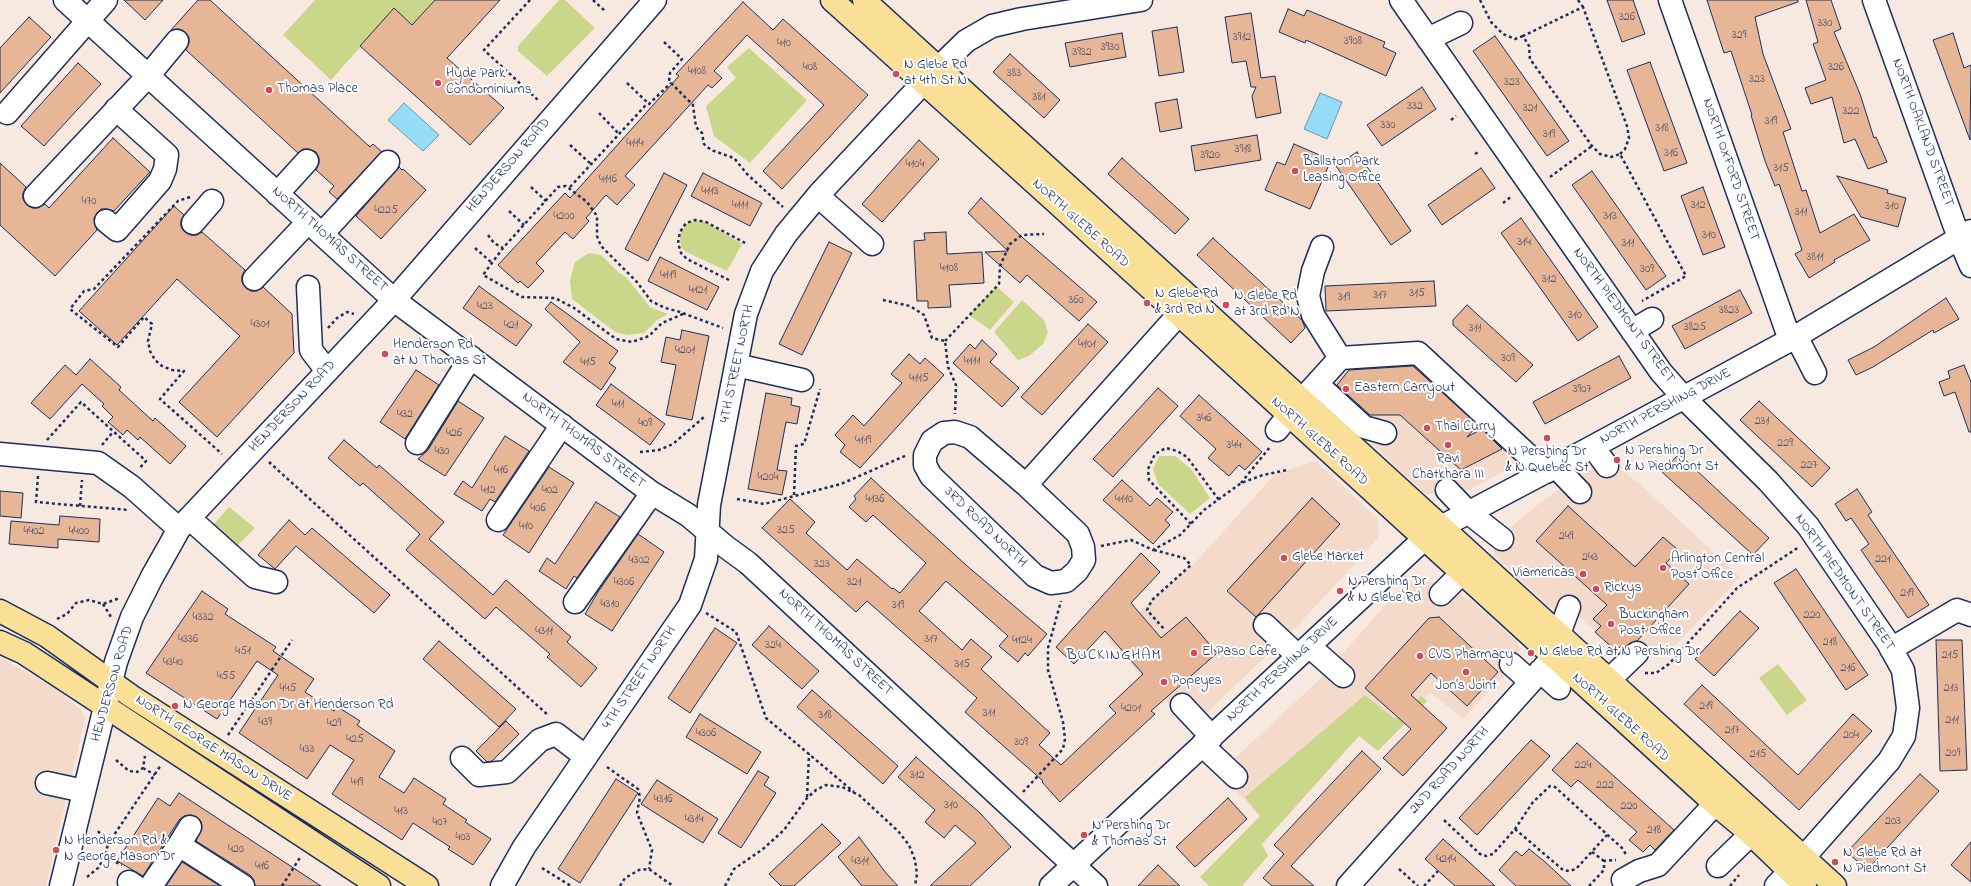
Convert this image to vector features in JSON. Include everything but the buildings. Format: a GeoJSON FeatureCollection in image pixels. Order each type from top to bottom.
{"type":"FeatureCollection","features":[{"type":"Feature","properties":{"kind":"main road","name":"NORTH GLEBE ROAD"},"geometry":{"type":"LineString","coordinates":[[832,0],[932,75]]}},
{"type":"Feature","properties":{"kind":"main road","name":"NORTH GLEBE ROAD"},"geometry":{"type":"LineString","coordinates":[[864,0],[932,75],[1186,307],[1284,423],[1433,533],[1559,634],[1609,680],[1794,876]]}},
{"type":"Feature","properties":{"kind":"main road","name":"NORTH GLEBE ROAD"},"geometry":{"type":"LineString","coordinates":[[1433,533],[1462,573],[1541,670],[1715,804],[1751,834],[1794,876],[1835,886]]}},
{"type":"Feature","properties":{"kind":"main road","name":"NORTH GEORGE MASON DRIVE"},"geometry":{"type":"LineString","coordinates":[[0,611],[47,636],[138,700],[427,886]]}},
{"type":"Feature","properties":{"kind":"main road","name":"NORTH GEORGE MASON DRIVE"},"geometry":{"type":"LineString","coordinates":[[0,642],[24,653],[379,886]]}},
{"type":"Feature","properties":{"kind":"street","name":"NORTH THOMAS STREET"},"geometry":{"type":"LineString","coordinates":[[65,0],[394,300],[652,492],[688,515],[708,533],[748,563],[1096,886]]}},
{"type":"Feature","properties":{"kind":"street"},"geometry":{"type":"LineString","coordinates":[[7,113],[106,0]]}},
{"type":"Feature","properties":{"kind":"street","name":"HENDERSON ROAD"},"geometry":{"type":"LineString","coordinates":[[61,886],[104,705],[132,617],[152,577],[184,524],[394,300],[655,0]]}},
{"type":"Feature","properties":{"kind":"street","name":"4TH STREET NORTH"},"geometry":{"type":"LineString","coordinates":[[502,886],[524,847],[690,605],[706,559],[709,506],[746,314],[762,272],[786,234],[818,196],[966,41],[992,26],[1089,4],[1141,0]]}},
{"type":"Feature","properties":{"kind":"street","name":"NORTH PIEDMONT STREET"},"geometry":{"type":"LineString","coordinates":[[1400,0],[1661,372],[1684,398],[1768,482],[1808,526],[1891,649],[1903,670],[1908,708],[1904,736],[1889,761],[1794,876]]}},
{"type":"Feature","properties":{"kind":"street","name":"NORTH OXFORD STREET"},"geometry":{"type":"LineString","coordinates":[[1670,0],[1793,338],[1815,373]]}},
{"type":"Feature","properties":{"kind":"street","name":"NORTH OAKLAND STREET"},"geometry":{"type":"LineString","coordinates":[[1874,0],[1965,235],[1971,266]]}},
{"type":"Feature","properties":{"kind":"street"},"geometry":{"type":"LineString","coordinates":[[1428,39],[1461,23]]}},
{"type":"Feature","properties":{"kind":"street"},"geometry":{"type":"LineString","coordinates":[[35,196],[148,76],[177,41]]}},
{"type":"Feature","properties":{"kind":"street"},"geometry":{"type":"LineString","coordinates":[[106,221],[117,230],[160,181],[165,169],[167,155],[116,109]]}},
{"type":"Feature","properties":{"kind":"street"},"geometry":{"type":"LineString","coordinates":[[277,194],[307,161]]}},
{"type":"Feature","properties":{"kind":"street"},"geometry":{"type":"LineString","coordinates":[[254,279],[315,228],[388,162]]}},
{"type":"Feature","properties":{"kind":"street"},"geometry":{"type":"LineString","coordinates":[[818,196],[872,244]]}},
{"type":"Feature","properties":{"kind":"street"},"geometry":{"type":"LineString","coordinates":[[193,223],[203,199]]}},
{"type":"Feature","properties":{"kind":"street","name":"NORTH PERSHING DRIVE"},"geometry":{"type":"LineString","coordinates":[[1051,886],[1433,533],[1469,512],[1551,470],[1793,338],[1965,235]]}},
{"type":"Feature","properties":{"kind":"street"},"geometry":{"type":"LineString","coordinates":[[1322,247],[1313,271],[1308,296],[1313,315],[1340,358]]}},
{"type":"Feature","properties":{"kind":"street"},"geometry":{"type":"LineString","coordinates":[[308,287],[311,350],[327,371]]}},
{"type":"Feature","properties":{"kind":"street"},"geometry":{"type":"LineString","coordinates":[[1026,485],[1186,307]]}},
{"type":"Feature","properties":{"kind":"street"},"geometry":{"type":"LineString","coordinates":[[1632,331],[1645,311]]}},
{"type":"Feature","properties":{"kind":"street"},"geometry":{"type":"LineString","coordinates":[[1284,423],[1340,358],[1418,353],[1551,470],[1580,492]]}},
{"type":"Feature","properties":{"kind":"street"},"geometry":{"type":"LineString","coordinates":[[417,443],[471,357]]}},
{"type":"Feature","properties":{"kind":"street"},"geometry":{"type":"LineString","coordinates":[[736,366],[812,381]]}},
{"type":"Feature","properties":{"kind":"street"},"geometry":{"type":"LineString","coordinates":[[1317,384],[1364,427],[1385,433]]}},
{"type":"Feature","properties":{"kind":"street"},"geometry":{"type":"LineString","coordinates":[[498,520],[562,425]]}},
{"type":"Feature","properties":{"kind":"street","name":"3RD ROAD NORTH"},"geometry":{"type":"LineString","coordinates":[[955,432],[970,438],[1026,485],[1078,534],[1083,547],[1084,560],[1077,571],[1066,581],[1051,583],[1035,576],[931,476],[925,465],[925,455],[932,441],[944,433],[955,432]]}},
{"type":"Feature","properties":{"kind":"street"},"geometry":{"type":"LineString","coordinates":[[1593,447],[1606,466]]}},
{"type":"Feature","properties":{"kind":"street"},"geometry":{"type":"LineString","coordinates":[[0,454],[98,463],[184,524],[254,577],[276,582]]}},
{"type":"Feature","properties":{"kind":"street"},"geometry":{"type":"LineString","coordinates":[[1447,490],[1469,512],[1502,538]]}},
{"type":"Feature","properties":{"kind":"street"},"geometry":{"type":"LineString","coordinates":[[575,602],[652,492]]}},
{"type":"Feature","properties":{"kind":"street"},"geometry":{"type":"LineString","coordinates":[[1441,594],[1462,573]]}},
{"type":"Feature","properties":{"kind":"street"},"geometry":{"type":"LineString","coordinates":[[1559,634],[1569,607]]}},
{"type":"Feature","properties":{"kind":"street"},"geometry":{"type":"LineString","coordinates":[[1891,649],[1957,610],[1971,615]]}},
{"type":"Feature","properties":{"kind":"street"},"geometry":{"type":"LineString","coordinates":[[1265,625],[1343,676]]}},
{"type":"Feature","properties":{"kind":"street"},"geometry":{"type":"LineString","coordinates":[[1609,680],[1639,663]]}},
{"type":"Feature","properties":{"kind":"street"},"geometry":{"type":"LineString","coordinates":[[1511,664],[1541,670],[1559,688]]}},
{"type":"Feature","properties":{"kind":"street","name":"2ND ROAD NORTH"},"geometry":{"type":"LineString","coordinates":[[1348,886],[1541,670]]}},
{"type":"Feature","properties":{"kind":"street"},"geometry":{"type":"LineString","coordinates":[[1182,705],[1207,741],[1236,777]]}},
{"type":"Feature","properties":{"kind":"street"},"geometry":{"type":"LineString","coordinates":[[462,758],[479,774],[507,772],[540,740],[556,734],[586,757]]}},
{"type":"Feature","properties":{"kind":"street"},"geometry":{"type":"LineString","coordinates":[[47,783],[84,791]]}},
{"type":"Feature","properties":{"kind":"street"},"geometry":{"type":"LineString","coordinates":[[1621,870],[1639,871],[1658,865],[1715,804]]}},
{"type":"Feature","properties":{"kind":"street"},"geometry":{"type":"LineString","coordinates":[[1718,866],[1751,834]]}},
{"type":"Feature","properties":{"kind":"street"},"geometry":{"type":"LineString","coordinates":[[151,886],[185,836],[243,886]]}},
{"type":"Feature","properties":{"kind":"path"},"geometry":{"type":"LineString","coordinates":[[530,0],[484,50],[538,100]]}},
{"type":"Feature","properties":{"kind":"path"},"geometry":{"type":"LineString","coordinates":[[592,0],[606,12]]}},
{"type":"Feature","properties":{"kind":"path"},"geometry":{"type":"LineString","coordinates":[[1480,0],[1491,22],[1504,34],[1514,39],[1583,7]]}},
{"type":"Feature","properties":{"kind":"path"},"geometry":{"type":"LineString","coordinates":[[1523,36],[1529,46],[1530,59],[1592,146],[1600,154],[1611,157],[1620,154],[1625,149],[1629,138],[1627,126],[1583,7],[1578,0]]}},
{"type":"Feature","properties":{"kind":"path"},"geometry":{"type":"LineString","coordinates":[[664,42],[682,59],[670,73],[669,81],[693,105],[696,127],[702,133],[704,144],[711,150],[734,158],[747,174],[783,208]]}},
{"type":"Feature","properties":{"kind":"path"},"geometry":{"type":"LineString","coordinates":[[627,83],[649,104]]}},
{"type":"Feature","properties":{"kind":"path"},"geometry":{"type":"LineString","coordinates":[[570,187],[645,106],[671,83]]}},
{"type":"Feature","properties":{"kind":"path"},"geometry":{"type":"LineString","coordinates":[[599,112],[619,134]]}},
{"type":"Feature","properties":{"kind":"path"},"geometry":{"type":"LineString","coordinates":[[1451,120],[1456,116]]}},
{"type":"Feature","properties":{"kind":"path"},"geometry":{"type":"LineString","coordinates":[[570,145],[591,164]]}},
{"type":"Feature","properties":{"kind":"path"},"geometry":{"type":"LineString","coordinates":[[1550,178],[1592,146]]}},
{"type":"Feature","properties":{"kind":"path"},"geometry":{"type":"LineString","coordinates":[[1475,154],[1480,151]]}},
{"type":"Feature","properties":{"kind":"path"},"geometry":{"type":"LineString","coordinates":[[1620,154],[1686,276],[1645,311]]}},
{"type":"Feature","properties":{"kind":"path"},"geometry":{"type":"LineString","coordinates":[[683,314],[662,323],[649,336],[632,342],[616,339],[574,308],[555,298],[522,297],[483,275],[491,262],[558,187],[566,186],[570,187],[587,202],[596,216],[597,236],[600,246],[609,256],[625,269],[651,301],[665,308],[677,311],[723,328]]}},
{"type":"Feature","properties":{"kind":"path"},"geometry":{"type":"LineString","coordinates":[[531,187],[546,201]]}},
{"type":"Feature","properties":{"kind":"path"},"geometry":{"type":"LineString","coordinates":[[1504,203],[1512,196]]}},
{"type":"Feature","properties":{"kind":"path"},"geometry":{"type":"LineString","coordinates":[[203,199],[184,198],[178,202],[94,289],[84,291],[70,309],[118,347],[144,318],[152,324],[148,341],[150,351],[155,360],[162,366],[172,370],[184,371],[160,398],[220,454],[225,454]]}},
{"type":"Feature","properties":{"kind":"path"},"geometry":{"type":"LineString","coordinates":[[509,211],[524,225]]}},
{"type":"Feature","properties":{"kind":"path"},"geometry":{"type":"LineString","coordinates":[[729,280],[687,259],[681,253],[678,243],[680,232],[686,224],[695,220],[706,222],[747,244]]}},
{"type":"Feature","properties":{"kind":"path"},"geometry":{"type":"LineString","coordinates":[[945,341],[999,284],[1000,266],[1010,244],[1022,235],[1044,234]]}},
{"type":"Feature","properties":{"kind":"path"},"geometry":{"type":"LineString","coordinates":[[488,235],[494,243],[503,248]]}},
{"type":"Feature","properties":{"kind":"path"},"geometry":{"type":"LineString","coordinates":[[475,248],[491,262]]}},
{"type":"Feature","properties":{"kind":"path"},"geometry":{"type":"LineString","coordinates":[[883,300],[910,306],[924,315],[932,338],[945,341]]}},
{"type":"Feature","properties":{"kind":"path"},"geometry":{"type":"LineString","coordinates":[[310,332],[322,331],[331,327],[338,318],[346,312],[359,317]]}},
{"type":"Feature","properties":{"kind":"path"},"geometry":{"type":"LineString","coordinates":[[945,341],[948,367],[956,385],[955,421]]}},
{"type":"Feature","properties":{"kind":"path"},"geometry":{"type":"LineString","coordinates":[[794,495],[796,446],[804,444],[812,381]]}},
{"type":"Feature","properties":{"kind":"path"},"geometry":{"type":"LineString","coordinates":[[45,442],[81,402],[146,462],[137,471]]}},
{"type":"Feature","properties":{"kind":"path"},"geometry":{"type":"LineString","coordinates":[[640,452],[659,450],[673,444],[688,434],[704,417]]}},
{"type":"Feature","properties":{"kind":"path"},"geometry":{"type":"LineString","coordinates":[[1241,484],[1284,423]]}},
{"type":"Feature","properties":{"kind":"path"},"geometry":{"type":"LineString","coordinates":[[99,448],[113,432]]}},
{"type":"Feature","properties":{"kind":"path"},"geometry":{"type":"LineString","coordinates":[[1192,524],[1149,480],[1148,469],[1155,454],[1166,448],[1177,451],[1187,457],[1219,500]]}},
{"type":"Feature","properties":{"kind":"path"},"geometry":{"type":"LineString","coordinates":[[737,499],[764,504],[794,495],[842,484],[906,455],[911,455]]}},
{"type":"Feature","properties":{"kind":"path"},"geometry":{"type":"LineString","coordinates":[[269,462],[552,720]]}},
{"type":"Feature","properties":{"kind":"path"},"geometry":{"type":"LineString","coordinates":[[1153,550],[1180,535],[1204,510],[1241,484],[1263,475],[1287,470]]}},
{"type":"Feature","properties":{"kind":"path"},"geometry":{"type":"LineString","coordinates":[[38,475],[36,502],[131,510]]}},
{"type":"Feature","properties":{"kind":"path"},"geometry":{"type":"LineString","coordinates":[[80,506],[82,480]]}},
{"type":"Feature","properties":{"kind":"path"},"geometry":{"type":"LineString","coordinates":[[1639,663],[1656,673],[1669,664],[1737,588],[1792,551],[1816,538]]}},
{"type":"Feature","properties":{"kind":"path"},"geometry":{"type":"LineString","coordinates":[[1097,547],[1131,540],[1153,550],[1184,558],[1191,565],[1152,600],[1147,610],[1164,629]]}},
{"type":"Feature","properties":{"kind":"path"},"geometry":{"type":"LineString","coordinates":[[1009,806],[1064,748],[1065,739],[1063,722],[1048,670],[1048,648],[1066,581]]}},
{"type":"Feature","properties":{"kind":"path"},"geometry":{"type":"LineString","coordinates":[[54,621],[67,614],[76,603],[89,600],[103,604],[122,598]]}},
{"type":"Feature","properties":{"kind":"path"},"geometry":{"type":"LineString","coordinates":[[103,604],[113,621]]}},
{"type":"Feature","properties":{"kind":"path"},"geometry":{"type":"LineString","coordinates":[[706,613],[736,632],[766,718],[859,795],[898,831],[909,844],[915,860],[917,874],[915,886]]}},
{"type":"Feature","properties":{"kind":"path"},"geometry":{"type":"LineString","coordinates":[[228,735],[292,640]]}},
{"type":"Feature","properties":{"kind":"path"},"geometry":{"type":"LineString","coordinates":[[116,760],[129,771],[137,772],[143,768],[145,763],[144,751]]}},
{"type":"Feature","properties":{"kind":"path"},"geometry":{"type":"LineString","coordinates":[[807,798],[809,754]]}},
{"type":"Feature","properties":{"kind":"path"},"geometry":{"type":"LineString","coordinates":[[88,877],[98,868],[105,858],[108,844],[162,763]]}},
{"type":"Feature","properties":{"kind":"path"},"geometry":{"type":"LineString","coordinates":[[607,767],[638,789],[640,797],[637,814],[652,850],[649,869]]}},
{"type":"Feature","properties":{"kind":"path"},"geometry":{"type":"LineString","coordinates":[[143,768],[155,775]]}},
{"type":"Feature","properties":{"kind":"path"},"geometry":{"type":"LineString","coordinates":[[725,886],[734,868],[763,849],[784,830],[807,798],[816,790],[826,785],[842,787],[859,795]]}},
{"type":"Feature","properties":{"kind":"path"},"geometry":{"type":"LineString","coordinates":[[1444,820],[1480,854],[1486,856],[1493,854],[1515,829],[1533,802],[1550,786],[1555,787],[1622,848],[1627,856],[1623,858]]}},
{"type":"Feature","properties":{"kind":"path"},"geometry":{"type":"LineString","coordinates":[[1515,829],[1563,870],[1576,869],[1607,835]]}},
{"type":"Feature","properties":{"kind":"path"},"geometry":{"type":"LineString","coordinates":[[98,831],[108,844]]}},
{"type":"Feature","properties":{"kind":"path"},"geometry":{"type":"LineString","coordinates":[[282,886],[311,842]]}},
{"type":"Feature","properties":{"kind":"path"},"geometry":{"type":"LineString","coordinates":[[1592,852],[1604,861],[1621,870]]}},
{"type":"Feature","properties":{"kind":"path"},"geometry":{"type":"LineString","coordinates":[[1589,886],[1604,870],[1604,861]]}},
{"type":"Feature","properties":{"kind":"path"},"geometry":{"type":"LineString","coordinates":[[542,868],[572,886]]}},
{"type":"Feature","properties":{"kind":"path"},"geometry":{"type":"LineString","coordinates":[[1399,868],[1418,886]]}},
{"type":"Feature","properties":{"kind":"path"},"geometry":{"type":"LineString","coordinates":[[620,886],[626,878],[639,870],[649,869],[673,886]]}},
{"type":"Feature","properties":{"kind":"path"},"geometry":{"type":"LineString","coordinates":[[1424,886],[1438,871]]}},
{"type":"Feature","properties":{"kind":"path"},"geometry":{"type":"LineString","coordinates":[[1730,886],[1739,875]]}},
{"type":"Feature","properties":{"kind":"shaded area"},"geometry":{"type":"Polygon","coordinates":[[[1414,357],[1518,457],[1516,465],[1463,493],[1438,491],[1427,495],[1320,395],[1351,360],[1414,357]]]}},
{"type":"Feature","properties":{"kind":"shaded area"},"geometry":{"type":"Polygon","coordinates":[[[1608,460],[1640,484],[1740,577],[1671,650],[1653,649],[1646,651],[1632,664],[1579,617],[1554,610],[1495,556],[1494,549],[1510,528],[1541,502],[1573,480],[1608,460]]]}},
{"type":"Feature","properties":{"kind":"shaded area"},"geometry":{"type":"Polygon","coordinates":[[[1316,461],[1378,519],[1379,537],[1300,623],[1214,706],[1188,724],[1107,640],[1193,565],[1275,474],[1316,461]]]}},
{"type":"Feature","properties":{"kind":"shaded area"},"geometry":{"type":"Polygon","coordinates":[[[1445,579],[1466,599],[1470,599],[1517,642],[1520,649],[1516,657],[1522,665],[1497,682],[1463,719],[1430,692],[1389,738],[1366,717],[1267,824],[1236,791],[1221,771],[1321,678],[1396,593],[1414,580],[1439,583],[1445,579]]]}},
{"type":"Feature","properties":{"kind":"shaded area"},"geometry":{"type":"Polygon","coordinates":[[[0,657],[56,689],[82,711],[85,719],[46,886],[0,886],[0,657]]]}},
{"type":"Feature","properties":{"kind":"green space"},"geometry":{"type":"Polygon","coordinates":[[[315,0],[435,0],[412,25],[394,9],[331,80],[283,35],[315,0]]]}},
{"type":"Feature","properties":{"kind":"green space"},"geometry":{"type":"Polygon","coordinates":[[[559,0],[565,0],[595,28],[547,76],[518,51],[518,46],[559,0]]]}},
{"type":"Feature","properties":{"kind":"green space"},"geometry":{"type":"Polygon","coordinates":[[[749,48],[807,100],[750,163],[714,136],[706,106],[736,78],[727,67],[749,48]]]}},
{"type":"Feature","properties":{"kind":"green space"},"geometry":{"type":"Polygon","coordinates":[[[694,220],[706,222],[742,244],[727,271],[686,252],[681,247],[680,239],[682,231],[687,224],[694,220]]]}},
{"type":"Feature","properties":{"kind":"green space"},"geometry":{"type":"Polygon","coordinates":[[[589,253],[601,255],[618,272],[626,277],[650,307],[668,314],[657,320],[644,333],[627,335],[615,332],[572,299],[570,280],[575,262],[589,253]]]}},
{"type":"Feature","properties":{"kind":"green space"},"geometry":{"type":"Polygon","coordinates":[[[996,286],[1014,302],[990,330],[969,315],[996,286]]]}},
{"type":"Feature","properties":{"kind":"green space"},"geometry":{"type":"Polygon","coordinates":[[[1022,300],[1044,320],[1048,332],[1043,344],[1029,356],[1018,360],[994,332],[1022,300]]]}},
{"type":"Feature","properties":{"kind":"green space"},"geometry":{"type":"Polygon","coordinates":[[[1159,456],[1175,456],[1192,470],[1210,498],[1190,514],[1158,484],[1153,469],[1159,456]]]}},
{"type":"Feature","properties":{"kind":"green space"},"geometry":{"type":"Polygon","coordinates":[[[229,507],[255,528],[237,546],[214,524],[229,507]]]}},
{"type":"Feature","properties":{"kind":"green space"},"geometry":{"type":"Polygon","coordinates":[[[1778,664],[1807,700],[1787,715],[1759,678],[1778,664]]]}},
{"type":"Feature","properties":{"kind":"green space"},"geometry":{"type":"Polygon","coordinates":[[[1365,695],[1395,719],[1421,696],[1427,701],[1378,751],[1359,736],[1262,844],[1268,856],[1242,886],[1209,886],[1200,877],[1260,816],[1245,797],[1365,695]]]}},
{"type":"Feature","properties":{"kind":"water"},"geometry":{"type":"Polygon","coordinates":[[[1320,93],[1342,102],[1327,139],[1304,129],[1320,93]]]}},
{"type":"Feature","properties":{"kind":"water"},"geometry":{"type":"Polygon","coordinates":[[[404,103],[439,135],[423,151],[388,120],[404,103]]]}},
{"type":"Feature","properties":{"kind":"place","name":"N Glebe Rd at 4th St N"},"geometry":{"type":"Point","coordinates":[896,74]}},
{"type":"Feature","properties":{"kind":"place","name":"Hyde Park Condominiums"},"geometry":{"type":"Point","coordinates":[438,83]}},
{"type":"Feature","properties":{"kind":"place","name":"Thomas Place"},"geometry":{"type":"Point","coordinates":[269,90]}},
{"type":"Feature","properties":{"kind":"place","name":"Ballston Park Leasing Office"},"geometry":{"type":"Point","coordinates":[1295,171]}},
{"type":"Feature","properties":{"kind":"place","name":"N Glebe Rd & 3rd Rd N"},"geometry":{"type":"Point","coordinates":[1147,303]}},
{"type":"Feature","properties":{"kind":"place","name":"N Glebe Rd at 3rd Rd N"},"geometry":{"type":"Point","coordinates":[1226,305]}},
{"type":"Feature","properties":{"kind":"place","name":"Henderson Rd at N Thomas St"},"geometry":{"type":"Point","coordinates":[385,354]}},
{"type":"Feature","properties":{"kind":"place","name":"Eastern Carryout"},"geometry":{"type":"Point","coordinates":[1346,389]}},
{"type":"Feature","properties":{"kind":"place","name":"Thai Curry"},"geometry":{"type":"Point","coordinates":[1427,428]}},
{"type":"Feature","properties":{"kind":"place","name":"N Pershing Dr & N Quebec St"},"geometry":{"type":"Point","coordinates":[1547,438]}},
{"type":"Feature","properties":{"kind":"place","name":"Ravi Chatkhara III"},"geometry":{"type":"Point","coordinates":[1448,445]}},
{"type":"Feature","properties":{"kind":"place","name":"N Pershing Dr & N Piedmont St"},"geometry":{"type":"Point","coordinates":[1617,460]}},
{"type":"Feature","properties":{"kind":"place","name":"Glebe Market"},"geometry":{"type":"Point","coordinates":[1284,558]}},
{"type":"Feature","properties":{"kind":"place","name":"Arlington Central Post Office"},"geometry":{"type":"Point","coordinates":[1663,568]}},
{"type":"Feature","properties":{"kind":"place","name":"Viamericas"},"geometry":{"type":"Point","coordinates":[1583,574]}},
{"type":"Feature","properties":{"kind":"place","name":"Rickys"},"geometry":{"type":"Point","coordinates":[1596,589]}},
{"type":"Feature","properties":{"kind":"place","name":"N Pershing Dr & N Glebe Rd"},"geometry":{"type":"Point","coordinates":[1340,591]}},
{"type":"Feature","properties":{"kind":"place","name":"Buckingham Post Office"},"geometry":{"type":"Point","coordinates":[1611,624]}},
{"type":"Feature","properties":{"kind":"place","name":"El Paso Cafe"},"geometry":{"type":"Point","coordinates":[1194,653]}},
{"type":"Feature","properties":{"kind":"place","name":"N Glebe Rd at N Pershing Dr"},"geometry":{"type":"Point","coordinates":[1531,653]}},
{"type":"Feature","properties":{"kind":"place","name":"CVS Pharmacy"},"geometry":{"type":"Point","coordinates":[1420,656]}},
{"type":"Feature","properties":{"kind":"place","name":"Jon’s Joint"},"geometry":{"type":"Point","coordinates":[1466,672]}},
{"type":"Feature","properties":{"kind":"place","name":"Popeyes"},"geometry":{"type":"Point","coordinates":[1164,682]}},
{"type":"Feature","properties":{"kind":"place","name":"N George Mason Dr at Henderson Rd"},"geometry":{"type":"Point","coordinates":[175,706]}},
{"type":"Feature","properties":{"kind":"place","name":"N Pershing Dr & Thomas St"},"geometry":{"type":"Point","coordinates":[1084,835]}},
{"type":"Feature","properties":{"kind":"place","name":"N Henderson Rd & N George Mason Dr"},"geometry":{"type":"Point","coordinates":[56,850]}},
{"type":"Feature","properties":{"kind":"place","name":"N Glebe Rd at N Piedmont St"},"geometry":{"type":"Point","coordinates":[1835,862]}},
{"type":"Feature","properties":{"kind":"district","name":"BUCKINGHAM"},"geometry":{"type":"Point","coordinates":[1114,657]}}]}
